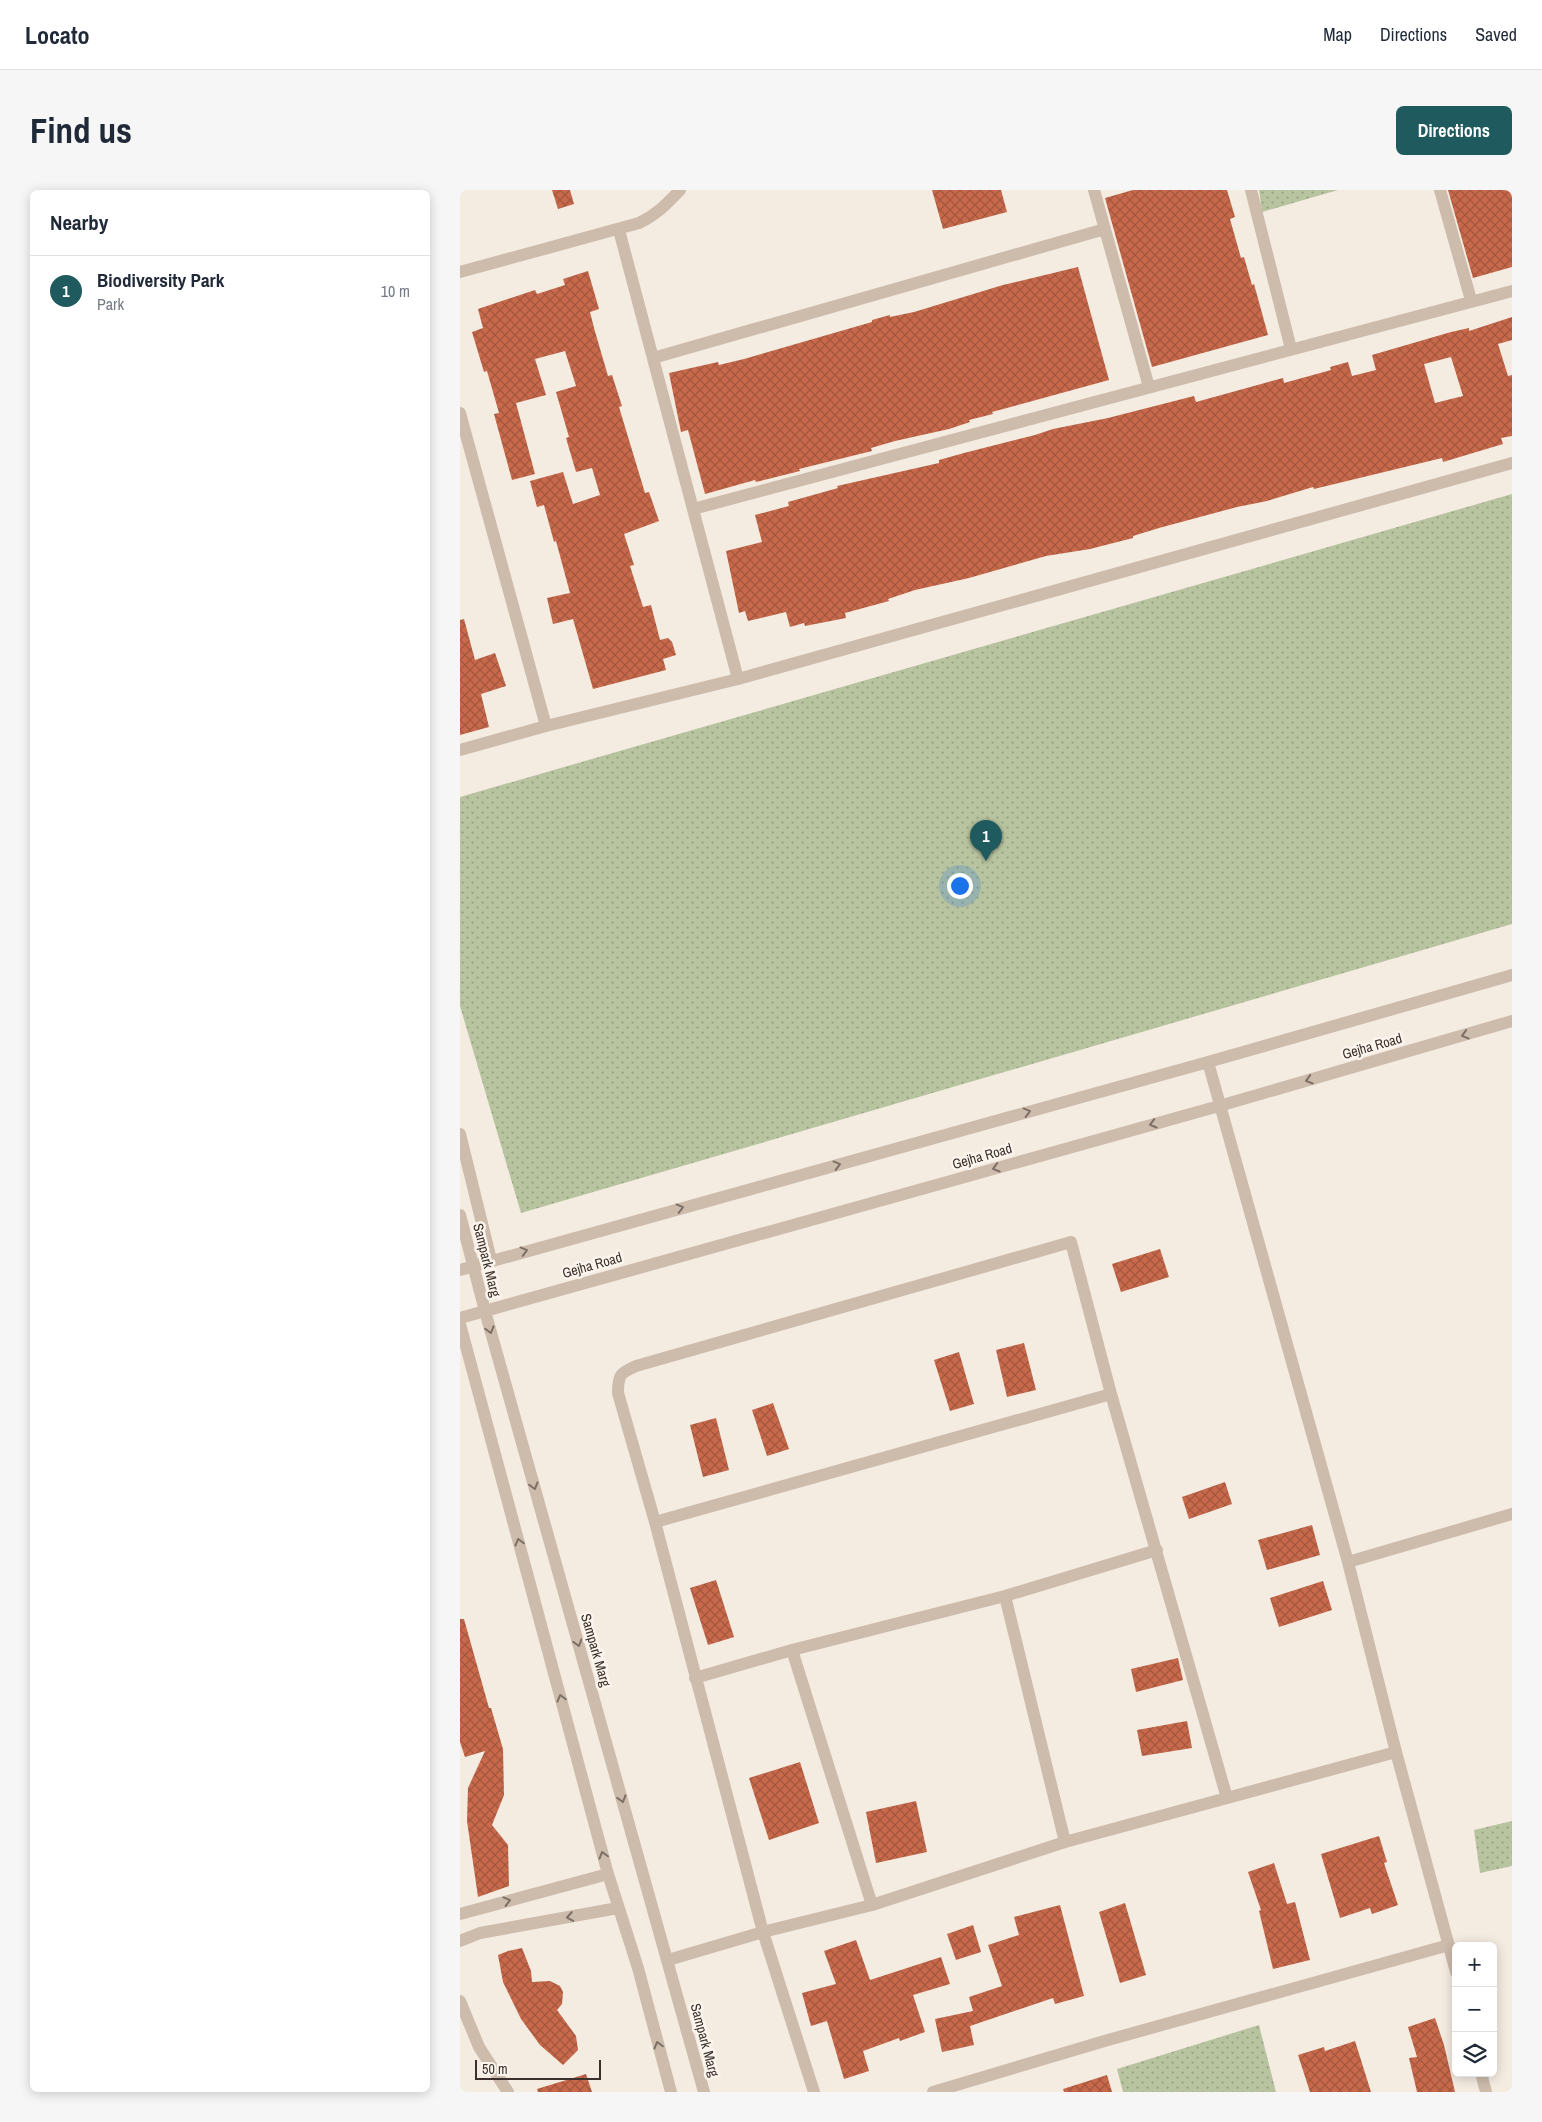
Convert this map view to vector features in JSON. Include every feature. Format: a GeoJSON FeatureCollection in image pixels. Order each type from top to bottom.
{"type":"FeatureCollection","features":[{"type":"Feature","properties":{"kind":"street"},"geometry":{"type":"LineString","coordinates":[[460,272],[619,230],[651,217],[664,207],[680,190]]}},
{"type":"Feature","properties":{"kind":"street"},"geometry":{"type":"LineString","coordinates":[[1094,190],[1149,387]]}},
{"type":"Feature","properties":{"kind":"street"},"geometry":{"type":"LineString","coordinates":[[1251,190],[1291,349]]}},
{"type":"Feature","properties":{"kind":"street"},"geometry":{"type":"LineString","coordinates":[[1440,190],[1471,300]]}},
{"type":"Feature","properties":{"kind":"street"},"geometry":{"type":"LineString","coordinates":[[653,358],[1104,229]]}},
{"type":"Feature","properties":{"kind":"street"},"geometry":{"type":"LineString","coordinates":[[619,230],[738,679]]}},
{"type":"Feature","properties":{"kind":"street"},"geometry":{"type":"LineString","coordinates":[[693,509],[1471,300],[1512,291]]}},
{"type":"Feature","properties":{"kind":"street"},"geometry":{"type":"LineString","coordinates":[[460,413],[546,726]]}},
{"type":"Feature","properties":{"kind":"street"},"geometry":{"type":"LineString","coordinates":[[460,750],[546,726],[738,679],[1512,463]]}},
{"type":"Feature","properties":{"kind":"street"},"geometry":{"type":"LineString","coordinates":[[460,1270],[1208,1062],[1512,975]]}},
{"type":"Feature","properties":{"kind":"street","name":"Gejha Road"},"geometry":{"type":"LineString","coordinates":[[460,1318],[1219,1106],[1512,1021]]}},
{"type":"Feature","properties":{"kind":"street"},"geometry":{"type":"LineString","coordinates":[[1208,1062],[1348,1562],[1396,1752],[1452,1957]]}},
{"type":"Feature","properties":{"kind":"street"},"geometry":{"type":"LineString","coordinates":[[460,1134],[491,1260]]}},
{"type":"Feature","properties":{"kind":"street","name":"Sampark Marg"},"geometry":{"type":"LineString","coordinates":[[460,1215],[485,1311],[704,2092]]}},
{"type":"Feature","properties":{"kind":"street"},"geometry":{"type":"LineString","coordinates":[[814,2092],[763,1932],[618,1393],[618,1380],[623,1372],[636,1366],[1071,1242],[1111,1394],[1227,1798]]}},
{"type":"Feature","properties":{"kind":"street"},"geometry":{"type":"LineString","coordinates":[[460,1324],[608,1874],[638,1968],[671,2092]]}},
{"type":"Feature","properties":{"kind":"street"},"geometry":{"type":"LineString","coordinates":[[654,1522],[1111,1394]]}},
{"type":"Feature","properties":{"kind":"street"},"geometry":{"type":"LineString","coordinates":[[1348,1562],[1512,1514]]}},
{"type":"Feature","properties":{"kind":"street"},"geometry":{"type":"LineString","coordinates":[[695,1678],[792,1650],[1005,1596],[1157,1550]]}},
{"type":"Feature","properties":{"kind":"street"},"geometry":{"type":"LineString","coordinates":[[1005,1596],[1065,1842]]}},
{"type":"Feature","properties":{"kind":"street"},"geometry":{"type":"LineString","coordinates":[[792,1650],[872,1905]]}},
{"type":"Feature","properties":{"kind":"street"},"geometry":{"type":"LineString","coordinates":[[668,1960],[763,1932],[872,1905],[1065,1842],[1396,1752]]}},
{"type":"Feature","properties":{"kind":"street"},"geometry":{"type":"LineString","coordinates":[[460,1914],[608,1874]]}},
{"type":"Feature","properties":{"kind":"street"},"geometry":{"type":"LineString","coordinates":[[460,1940],[480,1933],[618,1908]]}},
{"type":"Feature","properties":{"kind":"street"},"geometry":{"type":"LineString","coordinates":[[934,2092],[1118,2037],[1449,1945]]}},
{"type":"Feature","properties":{"kind":"street"},"geometry":{"type":"LineString","coordinates":[[460,2001],[479,2047],[508,2092]]}},
{"type":"Feature","properties":{"kind":"street"},"geometry":{"type":"LineString","coordinates":[[1482,2077],[1486,2092]]}},
{"type":"Feature","properties":{"kind":"green space"},"geometry":{"type":"Polygon","coordinates":[[[1259,190],[1338,190],[1262,212],[1259,190]]]}},
{"type":"Feature","properties":{"kind":"green space"},"geometry":{"type":"Polygon","coordinates":[[[1512,494],[1512,924],[521,1213],[460,1006],[460,797],[1512,494]]]}},
{"type":"Feature","properties":{"kind":"green space"},"geometry":{"type":"Polygon","coordinates":[[[1512,1821],[1512,1866],[1480,1873],[1474,1830],[1512,1821]]]}},
{"type":"Feature","properties":{"kind":"green space"},"geometry":{"type":"Polygon","coordinates":[[[1259,2025],[1276,2092],[1123,2092],[1117,2069],[1259,2025]]]}},
{"type":"Feature","properties":{"kind":"building"},"geometry":{"type":"Polygon","coordinates":[[[552,190],[570,190],[574,204],[558,209],[552,190]]]}},
{"type":"Feature","properties":{"kind":"building"},"geometry":{"type":"Polygon","coordinates":[[[932,190],[1001,190],[1007,212],[943,229],[932,190]]]}},
{"type":"Feature","properties":{"kind":"building"},"geometry":{"type":"Polygon","coordinates":[[[1133,190],[1227,190],[1235,217],[1230,219],[1241,258],[1244,257],[1252,285],[1254,284],[1268,335],[1152,367],[1105,198],[1133,190]]]}},
{"type":"Feature","properties":{"kind":"building"},"geometry":{"type":"Polygon","coordinates":[[[1448,190],[1512,190],[1512,267],[1473,278],[1448,190]]]}},
{"type":"Feature","properties":{"kind":"building"},"geometry":{"type":"Polygon","coordinates":[[[1078,267],[1109,380],[992,412],[993,414],[969,420],[970,422],[949,429],[871,448],[872,451],[705,494],[688,430],[681,432],[669,373],[718,362],[719,365],[744,359],[872,322],[872,320],[890,315],[890,317],[914,312],[1003,285],[1078,267]]]}},
{"type":"Feature","properties":{"kind":"building"},"geometry":{"type":"Polygon","coordinates":[[[588,271],[599,309],[590,312],[594,328],[608,376],[612,375],[622,406],[619,407],[645,493],[649,492],[659,521],[624,534],[634,565],[630,566],[643,607],[651,605],[660,640],[668,638],[672,642],[676,655],[663,659],[666,670],[593,689],[573,619],[553,624],[547,598],[570,593],[544,505],[537,507],[530,481],[563,472],[573,504],[600,495],[592,468],[576,472],[566,438],[569,437],[556,392],[576,386],[565,351],[535,359],[546,395],[516,403],[535,474],[512,480],[494,414],[499,413],[487,371],[484,372],[472,332],[483,328],[478,309],[535,290],[537,294],[565,285],[563,279],[588,271]]]}},
{"type":"Feature","properties":{"kind":"building"},"geometry":{"type":"Polygon","coordinates":[[[1512,317],[1512,340],[1498,344],[1508,376],[1512,375],[1512,436],[1501,438],[1503,444],[1443,462],[1442,458],[1314,489],[1313,487],[1267,501],[1159,528],[1133,536],[1133,538],[1090,549],[1046,556],[969,578],[915,590],[888,599],[889,601],[845,613],[846,618],[805,626],[804,623],[790,627],[786,612],[748,621],[745,611],[739,613],[726,551],[762,542],[755,515],[789,506],[788,502],[838,488],[837,486],[939,463],[939,460],[1053,429],[1108,418],[1194,396],[1196,402],[1283,378],[1284,383],[1331,370],[1330,367],[1348,362],[1352,376],[1376,370],[1372,355],[1451,332],[1469,328],[1469,331],[1512,317]],[[1451,357],[1424,364],[1435,403],[1463,396],[1451,357]]]}},
{"type":"Feature","properties":{"kind":"building"},"geometry":{"type":"Polygon","coordinates":[[[464,619],[475,660],[495,653],[506,686],[481,694],[489,727],[460,735],[460,620],[464,619]]]}},
{"type":"Feature","properties":{"kind":"building"},"geometry":{"type":"Polygon","coordinates":[[[1160,1249],[1169,1277],[1121,1292],[1112,1264],[1160,1249]]]}},
{"type":"Feature","properties":{"kind":"building"},"geometry":{"type":"Polygon","coordinates":[[[1024,1343],[1036,1390],[1007,1397],[996,1350],[1024,1343]]]}},
{"type":"Feature","properties":{"kind":"building"},"geometry":{"type":"Polygon","coordinates":[[[959,1352],[974,1404],[950,1411],[934,1360],[959,1352]]]}},
{"type":"Feature","properties":{"kind":"building"},"geometry":{"type":"Polygon","coordinates":[[[773,1403],[789,1449],[767,1456],[752,1410],[773,1403]]]}},
{"type":"Feature","properties":{"kind":"building"},"geometry":{"type":"Polygon","coordinates":[[[716,1418],[729,1470],[703,1477],[690,1425],[716,1418]]]}},
{"type":"Feature","properties":{"kind":"building"},"geometry":{"type":"Polygon","coordinates":[[[1225,1482],[1232,1504],[1189,1519],[1182,1497],[1225,1482]]]}},
{"type":"Feature","properties":{"kind":"building"},"geometry":{"type":"Polygon","coordinates":[[[1312,1525],[1320,1555],[1267,1570],[1258,1540],[1312,1525]]]}},
{"type":"Feature","properties":{"kind":"building"},"geometry":{"type":"Polygon","coordinates":[[[716,1580],[734,1637],[708,1645],[690,1588],[716,1580]]]}},
{"type":"Feature","properties":{"kind":"building"},"geometry":{"type":"Polygon","coordinates":[[[1323,1581],[1332,1610],[1279,1627],[1270,1598],[1323,1581]]]}},
{"type":"Feature","properties":{"kind":"building"},"geometry":{"type":"Polygon","coordinates":[[[460,1619],[464,1619],[489,1708],[491,1708],[503,1749],[504,1795],[492,1825],[508,1845],[509,1886],[478,1897],[467,1821],[468,1788],[485,1751],[465,1757],[460,1742],[460,1619]]]}},
{"type":"Feature","properties":{"kind":"building"},"geometry":{"type":"Polygon","coordinates":[[[1178,1658],[1183,1680],[1136,1692],[1131,1669],[1178,1658]]]}},
{"type":"Feature","properties":{"kind":"building"},"geometry":{"type":"Polygon","coordinates":[[[1187,1721],[1192,1748],[1142,1756],[1137,1730],[1187,1721]]]}},
{"type":"Feature","properties":{"kind":"building"},"geometry":{"type":"Polygon","coordinates":[[[800,1762],[819,1823],[769,1840],[749,1778],[800,1762]]]}},
{"type":"Feature","properties":{"kind":"building"},"geometry":{"type":"Polygon","coordinates":[[[916,1801],[927,1852],[876,1863],[866,1812],[916,1801]]]}},
{"type":"Feature","properties":{"kind":"building"},"geometry":{"type":"Polygon","coordinates":[[[1379,1836],[1387,1862],[1384,1863],[1398,1905],[1372,1914],[1370,1908],[1340,1918],[1321,1854],[1379,1836]]]}},
{"type":"Feature","properties":{"kind":"building"},"geometry":{"type":"Polygon","coordinates":[[[1274,1863],[1287,1904],[1295,1902],[1310,1960],[1273,1969],[1259,1911],[1261,1910],[1248,1872],[1274,1863]]]}},
{"type":"Feature","properties":{"kind":"building"},"geometry":{"type":"Polygon","coordinates":[[[1125,1903],[1146,1975],[1120,1983],[1099,1912],[1125,1903]]]}},
{"type":"Feature","properties":{"kind":"building"},"geometry":{"type":"Polygon","coordinates":[[[1060,1905],[1084,1996],[1055,2004],[1053,1998],[970,2026],[974,2045],[942,2052],[935,2019],[973,2011],[969,1997],[1002,1986],[988,1945],[1019,1935],[1014,1917],[1060,1905]]]}},
{"type":"Feature","properties":{"kind":"building"},"geometry":{"type":"Polygon","coordinates":[[[973,1925],[981,1952],[956,1960],[947,1934],[973,1925]]]}},
{"type":"Feature","properties":{"kind":"building"},"geometry":{"type":"Polygon","coordinates":[[[856,1940],[870,1980],[941,1957],[950,1984],[913,1995],[925,2032],[900,2041],[899,2038],[863,2051],[869,2071],[844,2079],[827,2021],[811,2026],[802,1993],[836,1984],[824,1951],[856,1940]]]}},
{"type":"Feature","properties":{"kind":"building"},"geometry":{"type":"Polygon","coordinates":[[[522,1948],[531,1971],[532,1982],[550,1981],[560,1986],[563,1992],[562,2004],[557,2010],[576,2036],[578,2050],[563,2065],[540,2045],[521,2019],[503,1982],[498,1955],[522,1948]]]}},
{"type":"Feature","properties":{"kind":"building"},"geometry":{"type":"Polygon","coordinates":[[[1435,2018],[1444,2045],[1455,2092],[1417,2092],[1409,2058],[1417,2057],[1408,2027],[1435,2018]]]}},
{"type":"Feature","properties":{"kind":"building"},"geometry":{"type":"Polygon","coordinates":[[[1355,2041],[1371,2092],[1310,2092],[1298,2055],[1324,2047],[1325,2051],[1355,2041]]]}},
{"type":"Feature","properties":{"kind":"building"},"geometry":{"type":"Polygon","coordinates":[[[586,2074],[592,2092],[538,2092],[537,2089],[586,2074]]]}},
{"type":"Feature","properties":{"kind":"building"},"geometry":{"type":"Polygon","coordinates":[[[1107,2075],[1112,2092],[1064,2092],[1063,2089],[1107,2075]]]}},
{"type":"Feature","properties":{"kind":"place","name":"Biodiversity Park"},"geometry":{"type":"Point","coordinates":[986,861]}}]}
